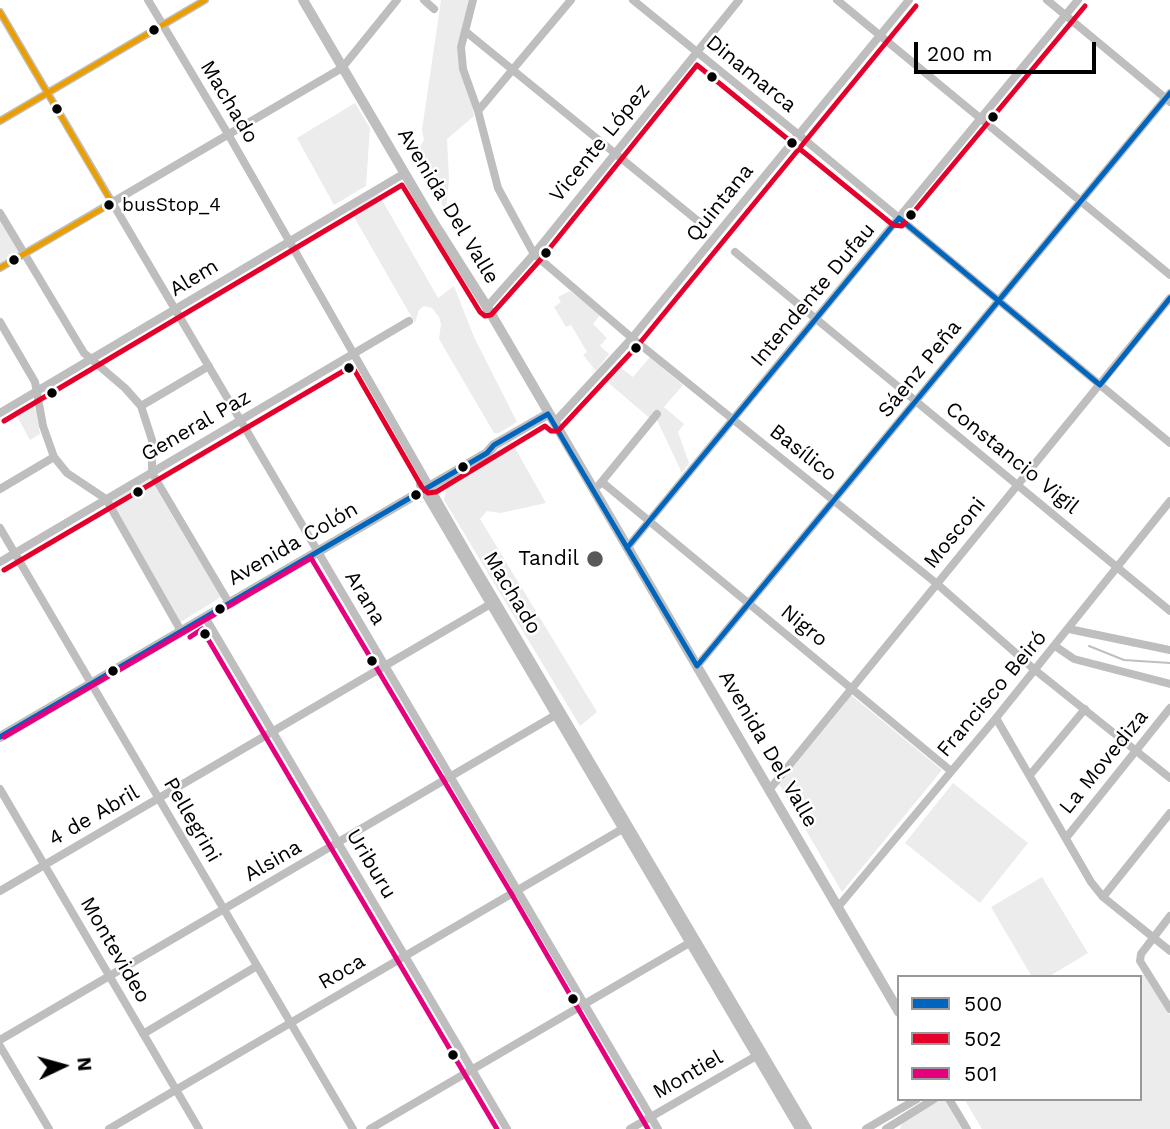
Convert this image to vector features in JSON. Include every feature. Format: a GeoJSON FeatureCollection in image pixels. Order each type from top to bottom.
{"type":"FeatureCollection","features":[{"type":"Feature","properties":{"kind":"main road","name":"Avenida Del Valle"},"geometry":{"type":"LineString","coordinates":[[303,0],[551,419],[597,486],[627,548],[897,1009]]}},
{"type":"Feature","properties":{"kind":"main road","name":"Avenida Colón"},"geometry":{"type":"LineString","coordinates":[[0,737],[226,598],[425,485],[487,453],[494,445],[551,419]]}},
{"type":"Feature","properties":{"kind":"main road","name":"Avenida Colón"},"geometry":{"type":"LineString","coordinates":[[179,629],[205,618],[315,549]]}},
{"type":"Feature","properties":{"kind":"main road","name":"Avenida Colón"},"geometry":{"type":"LineString","coordinates":[[0,729],[90,681]]}},
{"type":"Feature","properties":{"kind":"street","name":"Machado"},"geometry":{"type":"LineString","coordinates":[[148,0],[355,354],[425,485],[493,603],[760,1054],[808,1129]]}},
{"type":"Feature","properties":{"kind":"street"},"geometry":{"type":"LineString","coordinates":[[0,121],[205,0]]}},
{"type":"Feature","properties":{"kind":"street"},"geometry":{"type":"LineString","coordinates":[[0,268],[342,68],[397,0]]}},
{"type":"Feature","properties":{"kind":"street"},"geometry":{"type":"LineString","coordinates":[[424,0],[435,9]]}},
{"type":"Feature","properties":{"kind":"street","name":"Basílico"},"geometry":{"type":"LineString","coordinates":[[473,0],[461,47],[463,69],[478,111],[498,188],[534,254],[632,338],[835,500],[936,583],[1035,670],[1170,778]]}},
{"type":"Feature","properties":{"kind":"street"},"geometry":{"type":"LineString","coordinates":[[478,111],[571,0]]}},
{"type":"Feature","properties":{"kind":"street","name":"Dinamarca"},"geometry":{"type":"LineString","coordinates":[[633,0],[1170,443]]}},
{"type":"Feature","properties":{"kind":"street","name":"Vicente López"},"geometry":{"type":"LineString","coordinates":[[487,307],[534,254],[739,0]]}},
{"type":"Feature","properties":{"kind":"street"},"geometry":{"type":"LineString","coordinates":[[837,0],[1170,275]]}},
{"type":"Feature","properties":{"kind":"street","name":"Quintana"},"geometry":{"type":"LineString","coordinates":[[551,419],[632,338],[909,0]]}},
{"type":"Feature","properties":{"kind":"street"},"geometry":{"type":"LineString","coordinates":[[1047,0],[1169,98]]}},
{"type":"Feature","properties":{"kind":"street","name":"Intendente Dufau"},"geometry":{"type":"LineString","coordinates":[[627,548],[1078,0]]}},
{"type":"Feature","properties":{"kind":"street","name":"Arana"},"geometry":{"type":"LineString","coordinates":[[0,12],[658,1129]]}},
{"type":"Feature","properties":{"kind":"street"},"geometry":{"type":"LineString","coordinates":[[465,31],[698,221]]}},
{"type":"Feature","properties":{"kind":"street","name":"Sáenz Peña"},"geometry":{"type":"LineString","coordinates":[[697,666],[1081,200],[1169,98]]}},
{"type":"Feature","properties":{"kind":"street","name":"Alem"},"geometry":{"type":"LineString","coordinates":[[0,413],[405,173]]}},
{"type":"Feature","properties":{"kind":"street"},"geometry":{"type":"LineString","coordinates":[[0,213],[90,360],[125,388],[141,406],[152,440],[152,472],[226,598]]}},
{"type":"Feature","properties":{"kind":"street","name":"Constancio Vigil"},"geometry":{"type":"LineString","coordinates":[[735,252],[814,320],[1170,611]]}},
{"type":"Feature","properties":{"kind":"street","name":"Mosconi"},"geometry":{"type":"LineString","coordinates":[[769,790],[1170,298]]}},
{"type":"Feature","properties":{"kind":"street","name":"General Paz"},"geometry":{"type":"LineString","coordinates":[[0,562],[410,321]]}},
{"type":"Feature","properties":{"kind":"street"},"geometry":{"type":"LineString","coordinates":[[0,322],[38,391],[43,426],[54,457],[67,473],[106,499],[179,629]]}},
{"type":"Feature","properties":{"kind":"street"},"geometry":{"type":"LineString","coordinates":[[141,406],[209,366]]}},
{"type":"Feature","properties":{"kind":"street"},"geometry":{"type":"LineString","coordinates":[[597,486],[657,414]]}},
{"type":"Feature","properties":{"kind":"street"},"geometry":{"type":"LineString","coordinates":[[0,489],[54,457]]}},
{"type":"Feature","properties":{"kind":"street","name":"Nigro"},"geometry":{"type":"LineString","coordinates":[[597,486],[649,520],[951,771]]}},
{"type":"Feature","properties":{"kind":"street","name":"Francisco Beiró"},"geometry":{"type":"LineString","coordinates":[[838,907],[1069,629],[1170,501]]}},
{"type":"Feature","properties":{"kind":"street","name":"Pellegrini"},"geometry":{"type":"LineString","coordinates":[[0,528],[353,1129]]}},
{"type":"Feature","properties":{"kind":"street","name":"4 de Abril"},"geometry":{"type":"LineString","coordinates":[[0,891],[493,603]]}},
{"type":"Feature","properties":{"kind":"street","name":"Uriburu"},"geometry":{"type":"LineString","coordinates":[[205,618],[507,1129]]}},
{"type":"Feature","properties":{"kind":"street"},"geometry":{"type":"LineString","coordinates":[[1069,629],[1170,650]]}},
{"type":"Feature","properties":{"kind":"street"},"geometry":{"type":"LineString","coordinates":[[1055,646],[1074,659],[1170,684]]}},
{"type":"Feature","properties":{"kind":"street","name":"La Movediza"},"geometry":{"type":"LineString","coordinates":[[1066,838],[1170,708]]}},
{"type":"Feature","properties":{"kind":"street"},"geometry":{"type":"LineString","coordinates":[[1030,775],[1085,709]]}},
{"type":"Feature","properties":{"kind":"street","name":"Alsina"},"geometry":{"type":"LineString","coordinates":[[0,1040],[559,713]]}},
{"type":"Feature","properties":{"kind":"street"},"geometry":{"type":"LineString","coordinates":[[996,718],[1091,882],[1103,897],[1170,951]]}},
{"type":"Feature","properties":{"kind":"street","name":"Montevideo"},"geometry":{"type":"LineString","coordinates":[[0,789],[199,1129]]}},
{"type":"Feature","properties":{"kind":"street"},"geometry":{"type":"LineString","coordinates":[[1103,897],[1170,813]]}},
{"type":"Feature","properties":{"kind":"street","name":"Roca"},"geometry":{"type":"LineString","coordinates":[[109,1129],[626,827]]}},
{"type":"Feature","properties":{"kind":"street"},"geometry":{"type":"LineString","coordinates":[[1170,916],[1141,954],[1140,961],[1170,1009]]}},
{"type":"Feature","properties":{"kind":"street"},"geometry":{"type":"LineString","coordinates":[[370,1129],[693,941]]}},
{"type":"Feature","properties":{"kind":"street"},"geometry":{"type":"LineString","coordinates":[[144,1034],[257,966]]}},
{"type":"Feature","properties":{"kind":"street"},"geometry":{"type":"LineString","coordinates":[[0,1046],[48,1129]]}},
{"type":"Feature","properties":{"kind":"street","name":"Machado"},"geometry":{"type":"LineString","coordinates":[[760,1054],[799,1129]]}},
{"type":"Feature","properties":{"kind":"street","name":"Montiel"},"geometry":{"type":"LineString","coordinates":[[630,1129],[760,1054]]}},
{"type":"Feature","properties":{"kind":"street"},"geometry":{"type":"LineString","coordinates":[[866,1129],[913,1101]]}},
{"type":"Feature","properties":{"kind":"street"},"geometry":{"type":"LineString","coordinates":[[880,1120],[886,1129],[931,1101]]}},
{"type":"Feature","properties":{"kind":"street"},"geometry":{"type":"LineString","coordinates":[[951,1101],[967,1129]]}},
{"type":"Feature","properties":{"kind":"shaded area"},"geometry":{"type":"Polygon","coordinates":[[[441,0],[471,0],[457,46],[460,72],[474,116],[447,139],[449,179],[446,212],[417,158],[417,151],[424,140],[422,130],[441,0]]]}},
{"type":"Feature","properties":{"kind":"shaded area"},"geometry":{"type":"Polygon","coordinates":[[[355,103],[370,128],[366,186],[334,205],[297,138],[355,103]]]}},
{"type":"Feature","properties":{"kind":"shaded area"},"geometry":{"type":"Polygon","coordinates":[[[378,193],[438,298],[454,286],[474,337],[517,422],[499,433],[494,433],[439,339],[439,317],[432,308],[424,306],[419,310],[415,323],[350,210],[378,193]]]}},
{"type":"Feature","properties":{"kind":"shaded area"},"geometry":{"type":"Polygon","coordinates":[[[0,219],[20,252],[0,264],[0,219]]]}},
{"type":"Feature","properties":{"kind":"shaded area"},"geometry":{"type":"Polygon","coordinates":[[[570,291],[600,315],[593,324],[607,338],[600,346],[609,354],[596,371],[583,355],[587,352],[571,325],[566,327],[554,307],[561,302],[558,297],[570,291]]]}},
{"type":"Feature","properties":{"kind":"shaded area"},"geometry":{"type":"Polygon","coordinates":[[[650,357],[683,385],[664,407],[684,424],[678,432],[689,463],[682,473],[656,418],[653,421],[604,379],[617,365],[633,377],[650,357]]]}},
{"type":"Feature","properties":{"kind":"shaded area"},"geometry":{"type":"Polygon","coordinates":[[[28,403],[36,410],[40,434],[30,440],[14,411],[28,403]]]}},
{"type":"Feature","properties":{"kind":"shaded area"},"geometry":{"type":"Polygon","coordinates":[[[511,441],[546,503],[501,513],[487,511],[480,519],[597,712],[580,726],[444,500],[448,481],[511,441]]]}},
{"type":"Feature","properties":{"kind":"shaded area"},"geometry":{"type":"Polygon","coordinates":[[[149,477],[221,597],[179,623],[110,501],[149,477]]]}},
{"type":"Feature","properties":{"kind":"shaded area"},"geometry":{"type":"Polygon","coordinates":[[[851,695],[942,770],[842,892],[779,784],[851,695]]]}},
{"type":"Feature","properties":{"kind":"shaded area"},"geometry":{"type":"Polygon","coordinates":[[[953,783],[1028,843],[980,903],[905,843],[953,783]]]}},
{"type":"Feature","properties":{"kind":"shaded area"},"geometry":{"type":"Polygon","coordinates":[[[1042,877],[1088,953],[1051,975],[1031,975],[991,907],[1042,877]]]}},
{"type":"Feature","properties":{"kind":"shaded area"},"geometry":{"type":"Polygon","coordinates":[[[1146,973],[1170,1015],[1170,1129],[982,1129],[965,1101],[1142,1101],[1142,976],[1146,973]]]}},
{"type":"Feature","properties":{"kind":"shaded area"},"geometry":{"type":"Polygon","coordinates":[[[936,1101],[949,1101],[965,1129],[900,1129],[902,1122],[936,1101]]]}},
{"type":"Feature","properties":{"kind":"waterway"},"geometry":{"type":"LineString","coordinates":[[1089,646],[1124,660],[1170,663]]}},
{"type":"Feature","properties":{"kind":"transit line"},"geometry":{"type":"LineString","coordinates":[[0,121],[205,0]]}},
{"type":"Feature","properties":{"kind":"transit line","name":"502"},"geometry":{"type":"LineString","coordinates":[[4,570],[352,366],[423,489],[428,493],[436,492],[545,426],[551,431],[558,431],[639,344],[916,6]]}},
{"type":"Feature","properties":{"kind":"transit line","name":"502"},"geometry":{"type":"LineString","coordinates":[[4,421],[402,185],[480,312],[485,316],[491,315],[541,259],[697,65],[893,225],[902,226],[1085,6]]}},
{"type":"Feature","properties":{"kind":"transit line"},"geometry":{"type":"LineString","coordinates":[[0,12],[112,203],[0,268]]}},
{"type":"Feature","properties":{"kind":"transit line","name":"500"},"geometry":{"type":"LineString","coordinates":[[548,414],[697,666],[1170,93]]}},
{"type":"Feature","properties":{"kind":"transit line","name":"500"},"geometry":{"type":"LineString","coordinates":[[627,548],[899,218],[1100,385],[1170,298]]}},
{"type":"Feature","properties":{"kind":"transit line","name":"500"},"geometry":{"type":"LineString","coordinates":[[0,737],[487,453],[494,445],[548,414]]}},
{"type":"Feature","properties":{"kind":"transit line","name":"501"},"geometry":{"type":"LineString","coordinates":[[4,737],[311,558],[648,1129]]}},
{"type":"Feature","properties":{"kind":"transit line","name":"501"},"geometry":{"type":"LineString","coordinates":[[190,637],[202,629],[497,1129]]}},
{"type":"Feature","properties":{"kind":"place","name":"busStop_4"},"geometry":{"type":"Point","coordinates":[109,205]}},
{"type":"Feature","properties":{"kind":"place","name":"Tandil"},"geometry":{"type":"Point","coordinates":[595,559]}}]}
